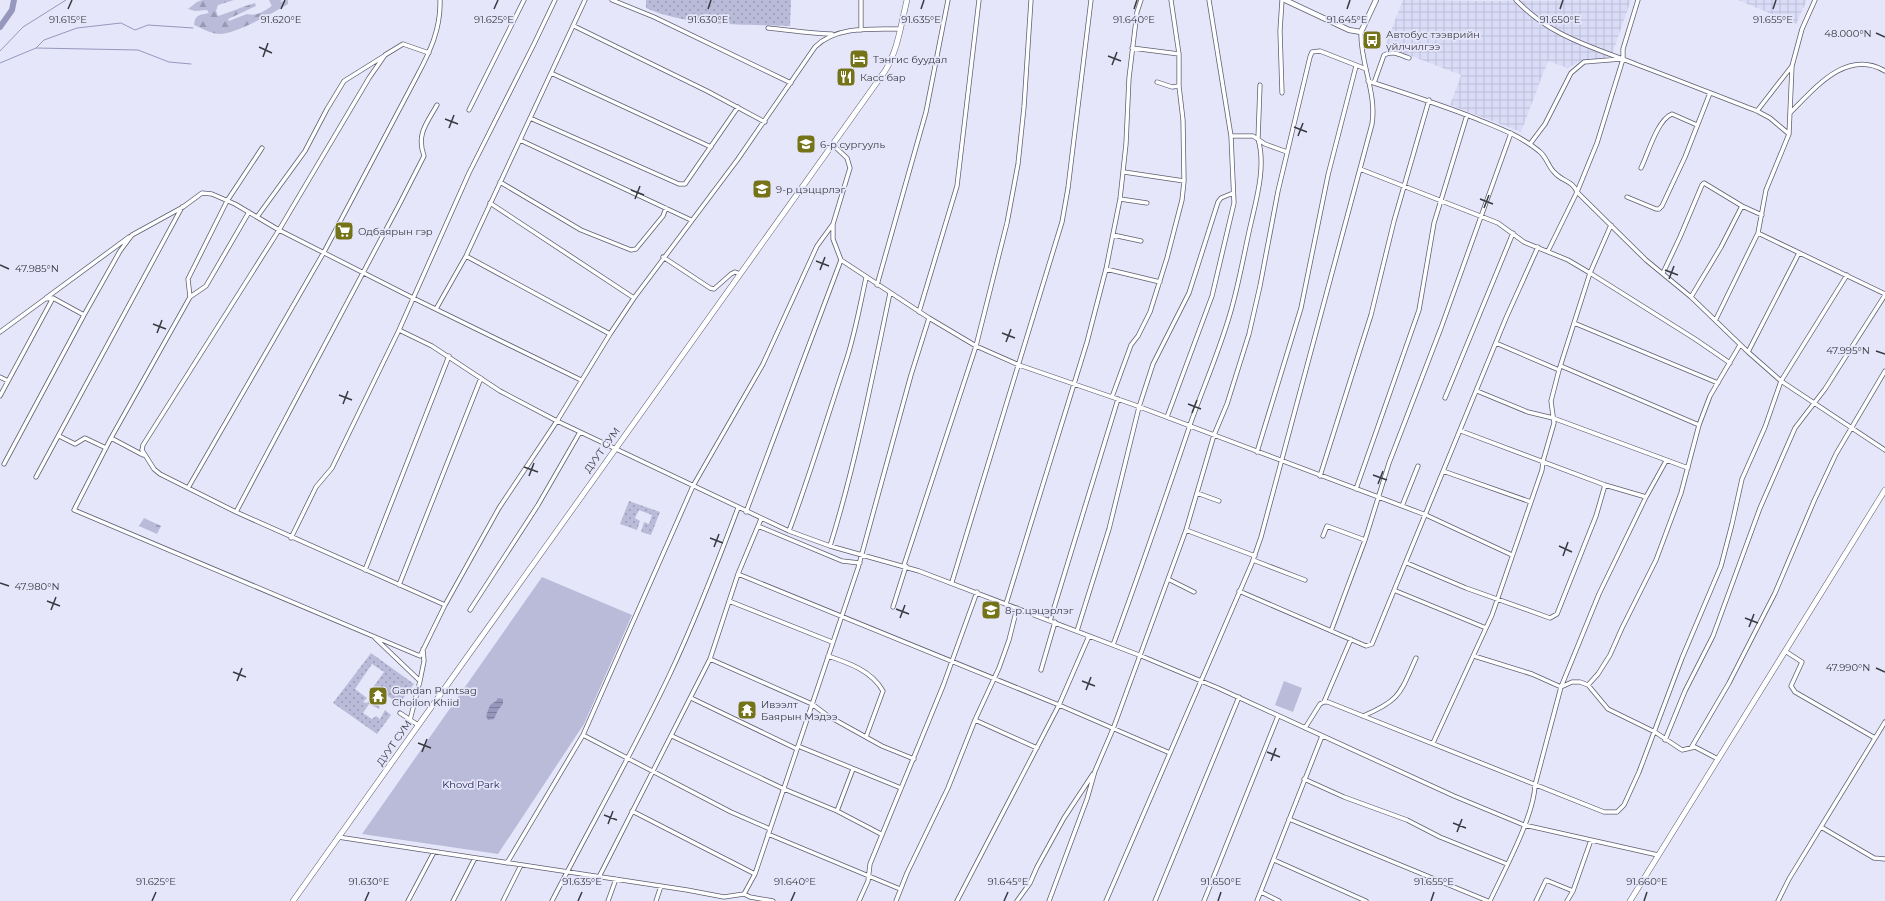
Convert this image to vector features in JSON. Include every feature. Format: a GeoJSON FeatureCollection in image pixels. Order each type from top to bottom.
{"type":"FeatureCollection","features":[{"type":"Feature","properties":{"kind":"main road","name":"ДУУТ СУМ"},"geometry":{"type":"LineString","coordinates":[[293,901],[614,448],[833,145],[890,63],[907,0]]}},
{"type":"Feature","properties":{"kind":"main road"},"geometry":{"type":"LineString","coordinates":[[1630,901],[1885,490]]}},
{"type":"Feature","properties":{"kind":"street"},"geometry":{"type":"LineString","coordinates":[[188,488],[324,252],[429,53],[440,16],[440,0]]}},
{"type":"Feature","properties":{"kind":"street"},"geometry":{"type":"LineString","coordinates":[[469,110],[524,0]]}},
{"type":"Feature","properties":{"kind":"street"},"geometry":{"type":"LineString","coordinates":[[291,538],[316,487],[332,468],[399,330],[469,173],[555,0]]}},
{"type":"Feature","properties":{"kind":"street"},"geometry":{"type":"LineString","coordinates":[[436,309],[466,256],[586,0]]}},
{"type":"Feature","properties":{"kind":"street"},"geometry":{"type":"LineString","coordinates":[[612,0],[654,17],[791,83]]}},
{"type":"Feature","properties":{"kind":"street"},"geometry":{"type":"LineString","coordinates":[[860,0],[861,30]]}},
{"type":"Feature","properties":{"kind":"street"},"geometry":{"type":"LineString","coordinates":[[877,285],[926,112],[948,0]]}},
{"type":"Feature","properties":{"kind":"street"},"geometry":{"type":"LineString","coordinates":[[919,312],[957,186],[979,0]]}},
{"type":"Feature","properties":{"kind":"street"},"geometry":{"type":"LineString","coordinates":[[893,607],[976,346],[1007,223],[1018,164],[1024,107],[1031,0]]}},
{"type":"Feature","properties":{"kind":"street"},"geometry":{"type":"LineString","coordinates":[[952,582],[1055,246],[1066,204],[1091,0]]}},
{"type":"Feature","properties":{"kind":"street"},"geometry":{"type":"LineString","coordinates":[[1006,604],[1087,342],[1106,269],[1124,172],[1132,48],[1136,12],[1141,0]]}},
{"type":"Feature","properties":{"kind":"street"},"geometry":{"type":"LineString","coordinates":[[1112,396],[1131,345],[1138,336],[1147,318],[1160,282],[1176,227],[1182,200],[1184,181],[1182,120],[1179,86],[1179,54],[1171,0]]}},
{"type":"Feature","properties":{"kind":"street"},"geometry":{"type":"LineString","coordinates":[[1167,417],[1212,296],[1234,203],[1231,136],[1209,0]]}},
{"type":"Feature","properties":{"kind":"street"},"geometry":{"type":"LineString","coordinates":[[1282,0],[1280,31],[1282,93]]}},
{"type":"Feature","properties":{"kind":"street"},"geometry":{"type":"LineString","coordinates":[[1286,0],[1350,31],[1361,32]]}},
{"type":"Feature","properties":{"kind":"street"},"geometry":{"type":"LineString","coordinates":[[1106,901],[1254,558],[1282,462],[1373,119],[1373,103],[1362,48],[1361,32],[1376,0]]}},
{"type":"Feature","properties":{"kind":"street"},"geometry":{"type":"LineString","coordinates":[[1516,0],[1547,27],[1578,43],[1757,111],[1770,118],[1789,134]]}},
{"type":"Feature","properties":{"kind":"street"},"geometry":{"type":"LineString","coordinates":[[1548,251],[1577,192],[1597,143],[1623,59],[1623,49],[1638,0]]}},
{"type":"Feature","properties":{"kind":"street"},"geometry":{"type":"LineString","coordinates":[[1716,319],[1758,233],[1766,190],[1789,134],[1792,66],[1802,29],[1815,0]]}},
{"type":"Feature","properties":{"kind":"street"},"geometry":{"type":"LineString","coordinates":[[574,26],[738,107],[765,122]]}},
{"type":"Feature","properties":{"kind":"street"},"geometry":{"type":"LineString","coordinates":[[768,28],[796,30],[813,34],[834,34],[861,30],[900,29]]}},
{"type":"Feature","properties":{"kind":"street"},"geometry":{"type":"LineString","coordinates":[[249,212],[206,286],[190,297],[111,438],[74,510],[420,656],[445,605],[499,508],[557,421],[610,334],[634,298],[691,220],[765,122],[815,47],[822,40],[834,34]]}},
{"type":"Feature","properties":{"kind":"street"},"geometry":{"type":"LineString","coordinates":[[257,216],[305,151],[327,109],[344,81],[403,44],[429,53]]}},
{"type":"Feature","properties":{"kind":"street"},"geometry":{"type":"LineString","coordinates":[[1132,48],[1179,54]]}},
{"type":"Feature","properties":{"kind":"street"},"geometry":{"type":"LineString","coordinates":[[1050,901],[1088,799],[1095,771],[1113,729],[1186,530],[1214,435],[1227,404],[1249,334],[1287,152],[1312,52],[1320,51],[1366,69]]}},
{"type":"Feature","properties":{"kind":"street"},"geometry":{"type":"LineString","coordinates":[[1374,83],[1384,55],[1388,52],[1396,53],[1409,58]]}},
{"type":"Feature","properties":{"kind":"street"},"geometry":{"type":"LineString","coordinates":[[385,55],[369,78],[280,230],[143,445],[142,450],[144,455],[160,474],[291,538],[445,605]]}},
{"type":"Feature","properties":{"kind":"street"},"geometry":{"type":"LineString","coordinates":[[1530,144],[1545,124],[1571,73],[1584,62],[1623,59]]}},
{"type":"Feature","properties":{"kind":"street"},"geometry":{"type":"LineString","coordinates":[[1790,112],[1820,82],[1840,70],[1852,65],[1864,63],[1885,71]]}},
{"type":"Feature","properties":{"kind":"street"},"geometry":{"type":"LineString","coordinates":[[1257,452],[1301,308],[1328,175],[1356,66]]}},
{"type":"Feature","properties":{"kind":"street"},"geometry":{"type":"LineString","coordinates":[[1757,111],[1792,66]]}},
{"type":"Feature","properties":{"kind":"street"},"geometry":{"type":"LineString","coordinates":[[551,73],[711,147]]}},
{"type":"Feature","properties":{"kind":"street"},"geometry":{"type":"LineString","coordinates":[[1368,81],[1429,100],[1511,133],[1530,144],[1546,158],[1553,172],[1558,177],[1572,184],[1577,192],[1646,260],[1716,319],[1740,345],[1781,382],[1885,450]]}},
{"type":"Feature","properties":{"kind":"street"},"geometry":{"type":"LineString","coordinates":[[1157,82],[1172,87],[1179,86]]}},
{"type":"Feature","properties":{"kind":"street"},"geometry":{"type":"LineString","coordinates":[[1113,645],[1158,523],[1235,295],[1256,201],[1260,171],[1260,146],[1258,139],[1260,85]]}},
{"type":"Feature","properties":{"kind":"street"},"geometry":{"type":"LineString","coordinates":[[1627,197],[1656,209],[1659,209],[1662,206],[1682,163],[1710,93]]}},
{"type":"Feature","properties":{"kind":"street"},"geometry":{"type":"LineString","coordinates":[[1320,476],[1371,315],[1403,186],[1429,100]]}},
{"type":"Feature","properties":{"kind":"street"},"geometry":{"type":"LineString","coordinates":[[236,512],[424,156],[420,146],[421,132],[437,105]]}},
{"type":"Feature","properties":{"kind":"street"},"geometry":{"type":"LineString","coordinates":[[530,118],[679,184],[685,184],[738,107]]}},
{"type":"Feature","properties":{"kind":"street"},"geometry":{"type":"LineString","coordinates":[[1641,168],[1660,126],[1667,116],[1672,114],[1697,125]]}},
{"type":"Feature","properties":{"kind":"street"},"geometry":{"type":"LineString","coordinates":[[1356,490],[1419,310],[1434,223],[1467,115]]}},
{"type":"Feature","properties":{"kind":"street"},"geometry":{"type":"LineString","coordinates":[[1331,631],[1365,540],[1389,463],[1439,336],[1480,216],[1511,133]]}},
{"type":"Feature","properties":{"kind":"street"},"geometry":{"type":"LineString","coordinates":[[1231,136],[1253,136],[1265,144],[1287,152]]}},
{"type":"Feature","properties":{"kind":"street"},"geometry":{"type":"LineString","coordinates":[[520,140],[691,220]]}},
{"type":"Feature","properties":{"kind":"street"},"geometry":{"type":"LineString","coordinates":[[833,145],[847,158],[850,168],[834,224],[833,239],[840,260],[919,312],[976,346],[1019,365],[1074,382],[1112,396],[1282,462],[1426,515],[1512,555]]}},
{"type":"Feature","properties":{"kind":"street"},"geometry":{"type":"LineString","coordinates":[[190,297],[188,279],[227,201],[262,148]]}},
{"type":"Feature","properties":{"kind":"street"},"geometry":{"type":"LineString","coordinates":[[1360,169],[1498,223],[1524,242],[1548,251],[1590,273],[1695,339],[1730,363]]}},
{"type":"Feature","properties":{"kind":"street"},"geometry":{"type":"LineString","coordinates":[[1124,172],[1184,181]]}},
{"type":"Feature","properties":{"kind":"street"},"geometry":{"type":"LineString","coordinates":[[500,182],[581,230],[631,250],[636,249],[663,216],[666,208]]}},
{"type":"Feature","properties":{"kind":"street"},"geometry":{"type":"LineString","coordinates":[[1663,273],[1704,183],[1742,206],[1762,215]]}},
{"type":"Feature","properties":{"kind":"street"},"geometry":{"type":"LineString","coordinates":[[0,332],[132,235],[183,207],[202,193],[212,194],[227,201],[257,216],[280,230],[413,298],[581,380]]}},
{"type":"Feature","properties":{"kind":"street"},"geometry":{"type":"LineString","coordinates":[[1077,631],[1109,529],[1139,407],[1153,364],[1189,293],[1218,202],[1220,198],[1233,193]]}},
{"type":"Feature","properties":{"kind":"street"},"geometry":{"type":"LineString","coordinates":[[1120,199],[1147,203]]}},
{"type":"Feature","properties":{"kind":"street"},"geometry":{"type":"LineString","coordinates":[[490,203],[634,298]]}},
{"type":"Feature","properties":{"kind":"street"},"geometry":{"type":"LineString","coordinates":[[1691,297],[1721,247],[1742,206]]}},
{"type":"Feature","properties":{"kind":"street"},"geometry":{"type":"LineString","coordinates":[[36,477],[183,207]]}},
{"type":"Feature","properties":{"kind":"street"},"geometry":{"type":"LineString","coordinates":[[507,863],[583,736],[693,486],[763,364],[817,246],[834,224]]}},
{"type":"Feature","properties":{"kind":"street"},"geometry":{"type":"LineString","coordinates":[[1433,743],[1486,628],[1542,470],[1543,461],[1554,423],[1551,401],[1560,368],[1590,273],[1611,225]]}},
{"type":"Feature","properties":{"kind":"street"},"geometry":{"type":"LineString","coordinates":[[1445,398],[1513,233]]}},
{"type":"Feature","properties":{"kind":"street"},"geometry":{"type":"LineString","coordinates":[[1665,740],[1692,676],[1713,636],[1760,508],[1795,428],[1814,404],[1885,294],[1758,233]]}},
{"type":"Feature","properties":{"kind":"street"},"geometry":{"type":"LineString","coordinates":[[4,464],[84,315],[120,251],[132,235]]}},
{"type":"Feature","properties":{"kind":"street"},"geometry":{"type":"LineString","coordinates":[[1113,235],[1141,240]]}},
{"type":"Feature","properties":{"kind":"street"},"geometry":{"type":"LineString","coordinates":[[1240,591],[1366,646],[1372,644],[1396,590],[1496,342],[1538,247]]}},
{"type":"Feature","properties":{"kind":"street"},"geometry":{"type":"LineString","coordinates":[[1748,352],[1800,253]]}},
{"type":"Feature","properties":{"kind":"street"},"geometry":{"type":"LineString","coordinates":[[466,256],[610,334]]}},
{"type":"Feature","properties":{"kind":"street"},"geometry":{"type":"LineString","coordinates":[[664,257],[710,288],[714,289],[731,274],[735,272],[740,274]]}},
{"type":"Feature","properties":{"kind":"street"},"geometry":{"type":"LineString","coordinates":[[746,512],[840,260]]}},
{"type":"Feature","properties":{"kind":"street"},"geometry":{"type":"LineString","coordinates":[[1106,269],[1160,282]]}},
{"type":"Feature","properties":{"kind":"street"},"geometry":{"type":"LineString","coordinates":[[1324,702],[1328,702],[1433,743],[1604,812],[1617,812],[1624,805],[1655,732],[1682,658],[1721,566],[1742,479],[1765,427],[1781,382],[1847,275]]}},
{"type":"Feature","properties":{"kind":"street"},"geometry":{"type":"LineString","coordinates":[[789,532],[811,472],[838,381],[846,360],[866,278]]}},
{"type":"Feature","properties":{"kind":"street"},"geometry":{"type":"LineString","coordinates":[[830,546],[847,493],[890,293]]}},
{"type":"Feature","properties":{"kind":"street"},"geometry":{"type":"LineString","coordinates":[[45,299],[53,298],[84,315]]}},
{"type":"Feature","properties":{"kind":"street"},"geometry":{"type":"LineString","coordinates":[[0,396],[53,298]]}},
{"type":"Feature","properties":{"kind":"street"},"geometry":{"type":"LineString","coordinates":[[744,894],[755,874],[832,642],[860,563],[910,375],[929,318]]}},
{"type":"Feature","properties":{"kind":"street"},"geometry":{"type":"LineString","coordinates":[[1574,323],[1718,383]]}},
{"type":"Feature","properties":{"kind":"street"},"geometry":{"type":"LineString","coordinates":[[399,330],[449,356],[500,391],[557,421],[789,532],[830,546],[905,566],[952,582],[1139,655],[1201,680],[1454,796],[1524,825],[1658,855]]}},
{"type":"Feature","properties":{"kind":"street"},"geometry":{"type":"LineString","coordinates":[[1496,342],[1699,425]]}},
{"type":"Feature","properties":{"kind":"street"},"geometry":{"type":"LineString","coordinates":[[1588,686],[1598,674],[1610,655],[1656,560],[1688,468],[1699,425],[1710,396],[1740,345]]}},
{"type":"Feature","properties":{"kind":"street"},"geometry":{"type":"LineString","coordinates":[[365,570],[449,356]]}},
{"type":"Feature","properties":{"kind":"street"},"geometry":{"type":"LineString","coordinates":[[1691,748],[1752,640],[1776,593],[1830,468],[1851,428],[1885,371]]}},
{"type":"Feature","properties":{"kind":"street"},"geometry":{"type":"LineString","coordinates":[[0,377],[8,381]]}},
{"type":"Feature","properties":{"kind":"street"},"geometry":{"type":"LineString","coordinates":[[399,585],[481,378]]}},
{"type":"Feature","properties":{"kind":"street"},"geometry":{"type":"LineString","coordinates":[[1477,391],[1533,414],[1553,418],[1688,468]]}},
{"type":"Feature","properties":{"kind":"street"},"geometry":{"type":"LineString","coordinates":[[1041,670],[1053,622],[1118,399]]}},
{"type":"Feature","properties":{"kind":"street"},"geometry":{"type":"LineString","coordinates":[[1461,430],[1605,485],[1646,497]]}},
{"type":"Feature","properties":{"kind":"street"},"geometry":{"type":"LineString","coordinates":[[470,610],[538,505],[580,432]]}},
{"type":"Feature","properties":{"kind":"street"},"geometry":{"type":"LineString","coordinates":[[59,436],[75,444],[85,438],[106,448]]}},
{"type":"Feature","properties":{"kind":"street"},"geometry":{"type":"LineString","coordinates":[[111,438],[144,455]]}},
{"type":"Feature","properties":{"kind":"street"},"geometry":{"type":"LineString","coordinates":[[1289,819],[1489,901],[1524,825],[1534,796],[1535,785],[1561,686],[1599,594],[1646,497],[1666,461]]}},
{"type":"Feature","properties":{"kind":"street"},"geometry":{"type":"LineString","coordinates":[[1402,506],[1418,466]]}},
{"type":"Feature","properties":{"kind":"street"},"geometry":{"type":"LineString","coordinates":[[1443,471],[1531,502]]}},
{"type":"Feature","properties":{"kind":"street"},"geometry":{"type":"LineString","coordinates":[[1407,563],[1497,600],[1550,618],[1557,614],[1596,516],[1605,485]]}},
{"type":"Feature","properties":{"kind":"street"},"geometry":{"type":"LineString","coordinates":[[1197,494],[1219,500]]}},
{"type":"Feature","properties":{"kind":"street"},"geometry":{"type":"LineString","coordinates":[[552,901],[628,759],[667,680],[694,620],[738,508]]}},
{"type":"Feature","properties":{"kind":"street"},"geometry":{"type":"LineString","coordinates":[[599,877],[710,659],[728,601],[761,519]]}},
{"type":"Feature","properties":{"kind":"street"},"geometry":{"type":"LineString","coordinates":[[758,526],[842,561],[860,563]]}},
{"type":"Feature","properties":{"kind":"street"},"geometry":{"type":"LineString","coordinates":[[1323,536],[1327,526],[1365,540]]}},
{"type":"Feature","properties":{"kind":"street"},"geometry":{"type":"LineString","coordinates":[[1186,530],[1304,580]]}},
{"type":"Feature","properties":{"kind":"street"},"geometry":{"type":"LineString","coordinates":[[738,574],[1058,705],[1170,753]]}},
{"type":"Feature","properties":{"kind":"street"},"geometry":{"type":"LineString","coordinates":[[1168,580],[1194,592]]}},
{"type":"Feature","properties":{"kind":"street"},"geometry":{"type":"LineString","coordinates":[[1396,590],[1486,628]]}},
{"type":"Feature","properties":{"kind":"street"},"geometry":{"type":"LineString","coordinates":[[859,901],[868,881],[870,864],[914,759],[952,662],[977,592]]}},
{"type":"Feature","properties":{"kind":"street"},"geometry":{"type":"LineString","coordinates":[[728,601],[832,642]]}},
{"type":"Feature","properties":{"kind":"street"},"geometry":{"type":"LineString","coordinates":[[896,901],[948,788],[975,720],[994,679],[1009,640],[1016,608]]}},
{"type":"Feature","properties":{"kind":"street"},"geometry":{"type":"LineString","coordinates":[[373,636],[420,681]]}},
{"type":"Feature","properties":{"kind":"street"},"geometry":{"type":"LineString","coordinates":[[957,901],[1037,748],[1089,636]]}},
{"type":"Feature","properties":{"kind":"street"},"geometry":{"type":"LineString","coordinates":[[1305,728],[1320,704],[1324,702],[1351,639]]}},
{"type":"Feature","properties":{"kind":"street"},"geometry":{"type":"LineString","coordinates":[[410,720],[424,662],[424,648]]}},
{"type":"Feature","properties":{"kind":"street"},"geometry":{"type":"LineString","coordinates":[[1785,650],[1802,662],[1792,686],[1796,692],[1875,738]]}},
{"type":"Feature","properties":{"kind":"street"},"geometry":{"type":"LineString","coordinates":[[828,656],[848,663],[866,672],[879,684],[883,691],[866,737]]}},
{"type":"Feature","properties":{"kind":"street"},"geometry":{"type":"LineString","coordinates":[[1474,656],[1532,674],[1561,686],[1572,682],[1580,682],[1588,686],[1608,709],[1655,732],[1682,750],[1695,747],[1718,759]]}},
{"type":"Feature","properties":{"kind":"street"},"geometry":{"type":"LineString","coordinates":[[1363,716],[1384,707],[1401,692],[1416,658]]}},
{"type":"Feature","properties":{"kind":"street"},"geometry":{"type":"LineString","coordinates":[[710,659],[812,704],[828,716],[866,737],[914,759]]}},
{"type":"Feature","properties":{"kind":"street"},"geometry":{"type":"LineString","coordinates":[[1155,901],[1239,697]]}},
{"type":"Feature","properties":{"kind":"street"},"geometry":{"type":"LineString","coordinates":[[691,698],[797,747],[901,788]]}},
{"type":"Feature","properties":{"kind":"street"},"geometry":{"type":"LineString","coordinates":[[400,712],[418,725]]}},
{"type":"Feature","properties":{"kind":"street"},"geometry":{"type":"LineString","coordinates":[[1204,901],[1278,716]]}},
{"type":"Feature","properties":{"kind":"street"},"geometry":{"type":"LineString","coordinates":[[975,720],[1037,748]]}},
{"type":"Feature","properties":{"kind":"street"},"geometry":{"type":"LineString","coordinates":[[1778,901],[1885,722]]}},
{"type":"Feature","properties":{"kind":"street"},"geometry":{"type":"LineString","coordinates":[[583,736],[731,812],[770,829]]}},
{"type":"Feature","properties":{"kind":"street"},"geometry":{"type":"LineString","coordinates":[[672,736],[784,789],[837,811],[882,834]]}},
{"type":"Feature","properties":{"kind":"street"},"geometry":{"type":"LineString","coordinates":[[1257,901],[1322,736]]}},
{"type":"Feature","properties":{"kind":"street"},"geometry":{"type":"LineString","coordinates":[[837,811],[853,768]]}},
{"type":"Feature","properties":{"kind":"street"},"geometry":{"type":"LineString","coordinates":[[1017,901],[1030,883],[1037,867],[1064,818],[1095,771]]}},
{"type":"Feature","properties":{"kind":"street"},"geometry":{"type":"LineString","coordinates":[[1304,779],[1344,797],[1407,820],[1440,837],[1507,864]]}},
{"type":"Feature","properties":{"kind":"street"},"geometry":{"type":"LineString","coordinates":[[632,811],[755,874]]}},
{"type":"Feature","properties":{"kind":"street"},"geometry":{"type":"LineString","coordinates":[[1821,827],[1874,858],[1885,859]]}},
{"type":"Feature","properties":{"kind":"street"},"geometry":{"type":"LineString","coordinates":[[768,834],[900,890]]}},
{"type":"Feature","properties":{"kind":"street"},"geometry":{"type":"LineString","coordinates":[[338,837],[661,886],[723,899],[744,894],[750,897],[773,901]]}},
{"type":"Feature","properties":{"kind":"street"},"geometry":{"type":"LineString","coordinates":[[1567,901],[1573,891],[1591,840]]}},
{"type":"Feature","properties":{"kind":"street"},"geometry":{"type":"LineString","coordinates":[[408,901],[434,852]]}},
{"type":"Feature","properties":{"kind":"street"},"geometry":{"type":"LineString","coordinates":[[453,901],[475,858]]}},
{"type":"Feature","properties":{"kind":"street"},"geometry":{"type":"LineString","coordinates":[[1274,860],[1366,901]]}},
{"type":"Feature","properties":{"kind":"street"},"geometry":{"type":"LineString","coordinates":[[503,901],[521,865]]}},
{"type":"Feature","properties":{"kind":"street"},"geometry":{"type":"LineString","coordinates":[[608,901],[616,879]]}},
{"type":"Feature","properties":{"kind":"street"},"geometry":{"type":"LineString","coordinates":[[1536,901],[1546,880],[1573,891]]}},
{"type":"Feature","properties":{"kind":"street"},"geometry":{"type":"LineString","coordinates":[[656,901],[661,886]]}},
{"type":"Feature","properties":{"kind":"street"},"geometry":{"type":"LineString","coordinates":[[1261,892],[1279,901]]}},
{"type":"Feature","properties":{"kind":"shaded area"},"geometry":{"type":"Polygon","coordinates":[[[1403,0],[1631,0],[1610,60],[1582,60],[1568,68],[1548,61],[1521,132],[1450,105],[1461,75],[1385,46],[1403,0]]]}},
{"type":"Feature","properties":{"kind":"shaded area"},"geometry":{"type":"Polygon","coordinates":[[[1738,0],[1807,0],[1796,24],[1738,0]]]}},
{"type":"Feature","properties":{"kind":"shaded area"},"geometry":{"type":"Polygon","coordinates":[[[498,698],[503,699],[503,704],[498,710],[494,719],[488,720],[486,716],[490,705],[498,698]]]}},
{"type":"Feature","properties":{"kind":"green space"},"geometry":{"type":"Polygon","coordinates":[[[202,0],[234,0],[218,5],[216,11],[218,16],[255,3],[256,6],[228,19],[229,21],[247,14],[254,15],[263,12],[272,6],[269,0],[282,0],[280,2],[288,0],[288,4],[245,27],[227,33],[217,34],[194,25],[197,17],[209,13],[207,10],[195,11],[188,9],[202,0]]]}},
{"type":"Feature","properties":{"kind":"green space"},"geometry":{"type":"Polygon","coordinates":[[[646,0],[791,0],[790,26],[698,22],[680,19],[646,8],[646,0]]]}},
{"type":"Feature","properties":{"kind":"green space"},"geometry":{"type":"Polygon","coordinates":[[[629,501],[660,512],[651,535],[641,532],[644,522],[649,524],[652,515],[639,510],[635,518],[640,521],[637,530],[620,524],[629,501]]]}},
{"type":"Feature","properties":{"kind":"green space"},"geometry":{"type":"Polygon","coordinates":[[[144,518],[161,526],[157,534],[139,526],[144,518]]]}},
{"type":"Feature","properties":{"kind":"green space","name":"Khovd Park"},"geometry":{"type":"Polygon","coordinates":[[[542,577],[632,615],[584,724],[498,854],[362,834],[542,577]]]}},
{"type":"Feature","properties":{"kind":"green space"},"geometry":{"type":"Polygon","coordinates":[[[371,653],[414,684],[399,704],[374,686],[384,672],[372,664],[355,689],[367,698],[363,702],[367,703],[370,700],[380,707],[379,709],[369,704],[363,713],[372,719],[376,716],[380,719],[385,710],[391,715],[377,734],[333,703],[371,653]]]}},
{"type":"Feature","properties":{"kind":"green space"},"geometry":{"type":"Polygon","coordinates":[[[1284,681],[1302,688],[1293,712],[1275,705],[1284,681]]]}},
{"type":"Feature","properties":{"kind":"waterway"},"geometry":{"type":"LineString","coordinates":[[0,27],[12,10],[14,0]]}},
{"type":"Feature","properties":{"kind":"waterway"},"geometry":{"type":"LineString","coordinates":[[0,51],[23,27],[66,0]]}},
{"type":"Feature","properties":{"kind":"waterway"},"geometry":{"type":"LineString","coordinates":[[36,48],[44,40],[77,28],[121,23],[135,30],[148,25],[193,28]]}},
{"type":"Feature","properties":{"kind":"waterway"},"geometry":{"type":"LineString","coordinates":[[0,63],[36,48],[138,50],[169,62],[191,64]]}},
{"type":"Feature","properties":{"kind":"place","name":"Автобус тээврийн үйлчилгээ"},"geometry":{"type":"Point","coordinates":[1372,40]}},
{"type":"Feature","properties":{"kind":"place","name":"Тэнгис буудал"},"geometry":{"type":"Point","coordinates":[859,59]}},
{"type":"Feature","properties":{"kind":"place","name":"Касс бар"},"geometry":{"type":"Point","coordinates":[846,77]}},
{"type":"Feature","properties":{"kind":"place","name":"6-р сургууль"},"geometry":{"type":"Point","coordinates":[806,144]}},
{"type":"Feature","properties":{"kind":"place","name":"9-р цэццрлэг"},"geometry":{"type":"Point","coordinates":[762,189]}},
{"type":"Feature","properties":{"kind":"place","name":"Одбаярын гэр"},"geometry":{"type":"Point","coordinates":[344,231]}},
{"type":"Feature","properties":{"kind":"place","name":"8-р цэцэрлэг"},"geometry":{"type":"Point","coordinates":[991,610]}},
{"type":"Feature","properties":{"kind":"place","name":"Gandan Puntsag Choilon Khiid"},"geometry":{"type":"Point","coordinates":[378,696]}},
{"type":"Feature","properties":{"kind":"place","name":"Ивээлт Баярын Мэдээ"},"geometry":{"type":"Point","coordinates":[747,710]}}]}
